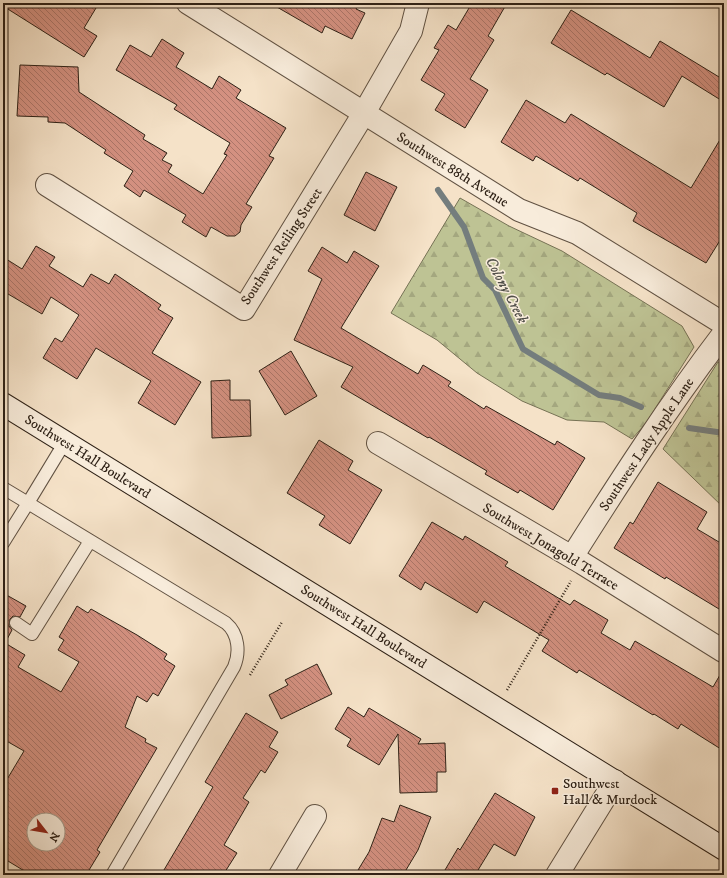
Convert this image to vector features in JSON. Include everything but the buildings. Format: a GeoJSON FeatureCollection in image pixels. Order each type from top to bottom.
{"type":"FeatureCollection","features":[{"type":"Feature","properties":{"kind":"street","name":"Southwest 88th Avenue"},"geometry":{"type":"LineString","coordinates":[[188,3],[519,210],[577,233],[724,324]]}},
{"type":"Feature","properties":{"kind":"street","name":"Southwest Reiling Street"},"geometry":{"type":"LineString","coordinates":[[47,185],[244,309],[364,113],[412,31],[418,3]]}},
{"type":"Feature","properties":{"kind":"street","name":"Southwest Lady Apple Lane"},"geometry":{"type":"LineString","coordinates":[[577,560],[638,454],[724,333]]}},
{"type":"Feature","properties":{"kind":"street","name":"Southwest Hall Boulevard"},"geometry":{"type":"LineString","coordinates":[[3,404],[724,848]]}},
{"type":"Feature","properties":{"kind":"street","name":"Southwest Jonagold Terrace"},"geometry":{"type":"LineString","coordinates":[[378,443],[577,560],[723,651]]}},
{"type":"Feature","properties":{"kind":"street"},"geometry":{"type":"LineString","coordinates":[[557,875],[615,781]]}},
{"type":"Feature","properties":{"kind":"street"},"geometry":{"type":"LineString","coordinates":[[280,875],[315,816]]}},
{"type":"Feature","properties":{"kind":"lane"},"geometry":{"type":"LineString","coordinates":[[3,543],[65,442]]}},
{"type":"Feature","properties":{"kind":"lane"},"geometry":{"type":"LineString","coordinates":[[3,488],[226,623],[231,628],[238,647],[238,659],[234,667],[112,875]]}},
{"type":"Feature","properties":{"kind":"lane"},"geometry":{"type":"LineString","coordinates":[[16,623],[32,634],[90,541]]}},
{"type":"Feature","properties":{"kind":"path"},"geometry":{"type":"LineString","coordinates":[[496,708],[577,560]]}},
{"type":"Feature","properties":{"kind":"green space"},"geometry":{"type":"Polygon","coordinates":[[[460,198],[509,226],[562,251],[682,326],[694,347],[646,423],[632,439],[604,422],[567,420],[522,401],[477,373],[437,340],[391,313],[460,198]]]}},
{"type":"Feature","properties":{"kind":"green space"},"geometry":{"type":"Polygon","coordinates":[[[718,362],[724,363],[724,508],[663,449],[718,362]]]}},
{"type":"Feature","properties":{"kind":"waterway","name":"Colony Creek"},"geometry":{"type":"LineString","coordinates":[[438,190],[464,227],[483,278],[495,290],[523,349],[599,395],[620,398],[641,407]]}},
{"type":"Feature","properties":{"kind":"waterway","name":"Colony Creek"},"geometry":{"type":"LineString","coordinates":[[689,428],[724,433]]}},
{"type":"Feature","properties":{"kind":"place","name":"Southwest Hall & Murdock"},"geometry":{"type":"Point","coordinates":[555,791]}}]}
